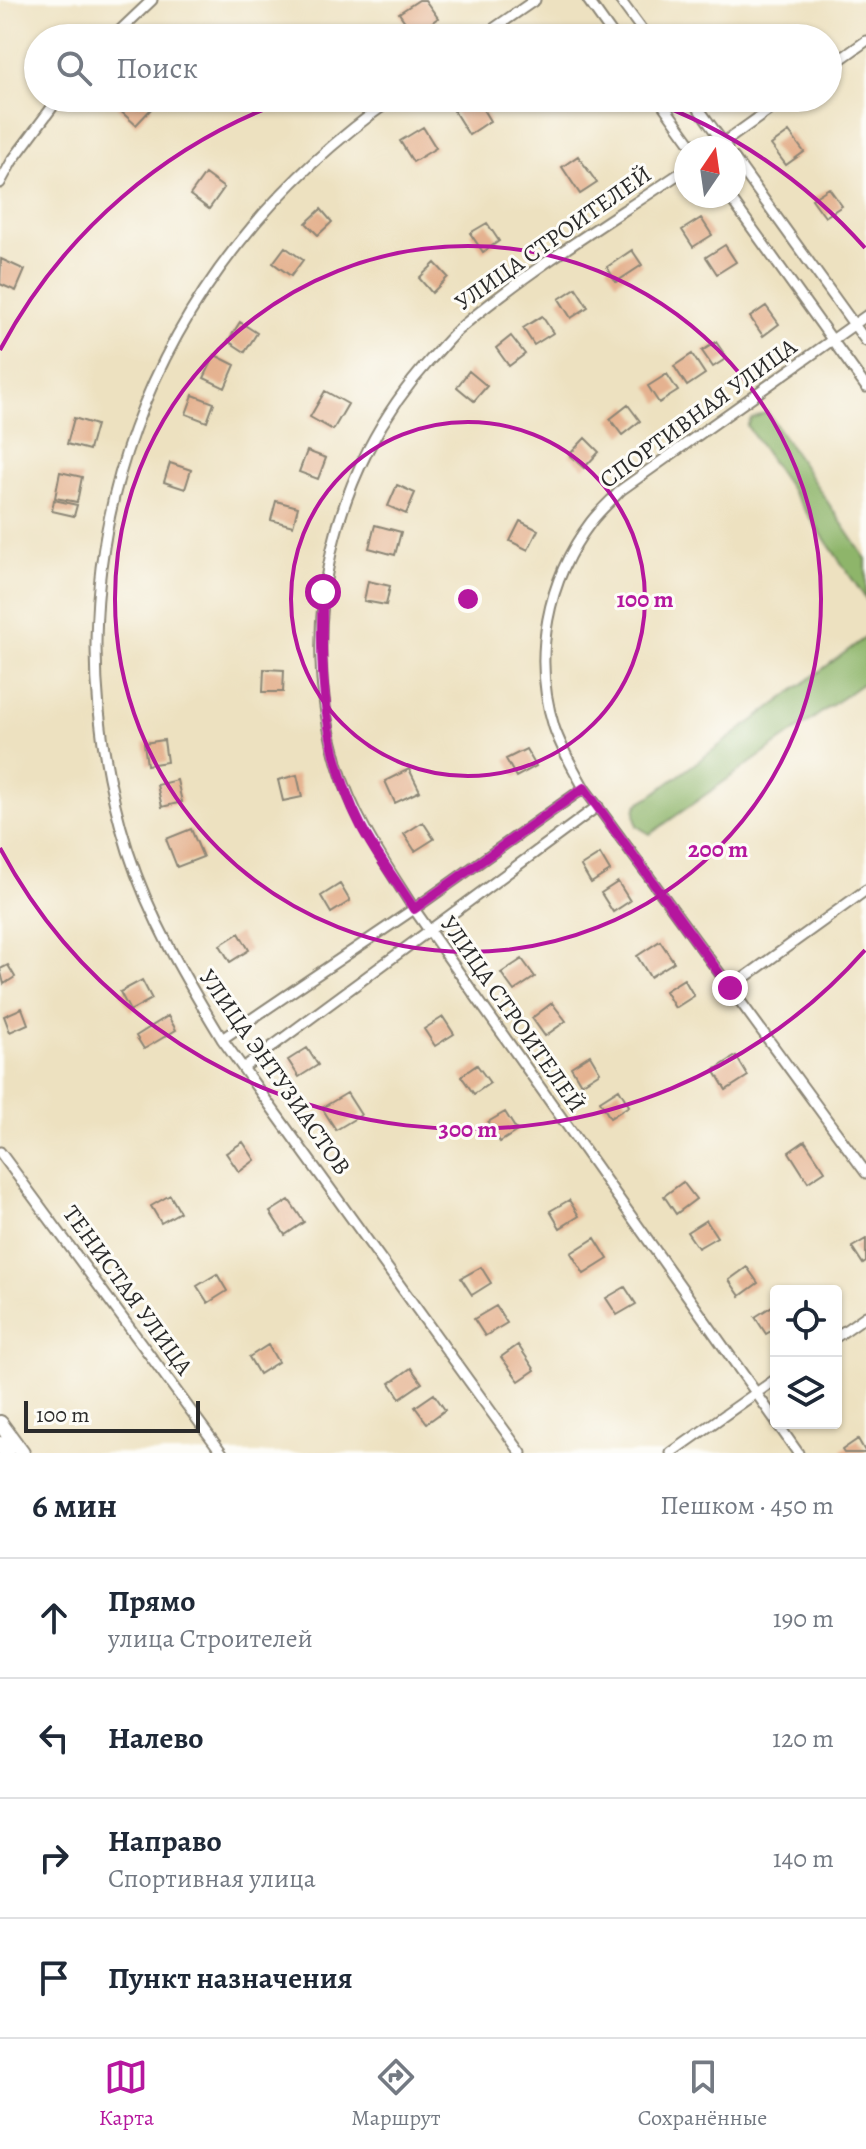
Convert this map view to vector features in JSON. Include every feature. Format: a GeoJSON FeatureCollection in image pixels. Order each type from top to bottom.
{"type":"FeatureCollection","features":[{"type":"Feature","properties":{"kind":"main road"},"geometry":{"type":"LineString","coordinates":[[0,1423],[22,1453]]}},
{"type":"Feature","properties":{"kind":"main road"},"geometry":{"type":"LineString","coordinates":[[0,1444],[6,1453]]}},
{"type":"Feature","properties":{"kind":"street"},"geometry":{"type":"LineString","coordinates":[[127,24],[152,0]]}},
{"type":"Feature","properties":{"kind":"street"},"geometry":{"type":"LineString","coordinates":[[500,24],[535,0]]}},
{"type":"Feature","properties":{"kind":"street"},"geometry":{"type":"LineString","coordinates":[[588,0],[605,24]]}},
{"type":"Feature","properties":{"kind":"street"},"geometry":{"type":"LineString","coordinates":[[620,0],[638,24]]}},
{"type":"Feature","properties":{"kind":"street"},"geometry":{"type":"LineString","coordinates":[[842,58],[866,41]]}},
{"type":"Feature","properties":{"kind":"street"},"geometry":{"type":"LineString","coordinates":[[0,183],[12,161],[49,112]]}},
{"type":"Feature","properties":{"kind":"street","name":"УЛИЦА ЭНТУЗИАСТОВ"},"geometry":{"type":"LineString","coordinates":[[376,112],[306,168],[276,197],[215,273],[169,349],[149,392],[132,437],[109,522],[103,561],[97,635],[100,713],[118,817],[142,889],[179,969],[222,1039],[521,1453]]}},
{"type":"Feature","properties":{"kind":"street"},"geometry":{"type":"LineString","coordinates":[[668,112],[685,136]]}},
{"type":"Feature","properties":{"kind":"street"},"geometry":{"type":"LineString","coordinates":[[700,112],[716,136]]}},
{"type":"Feature","properties":{"kind":"street"},"geometry":{"type":"LineString","coordinates":[[735,136],[767,112]]}},
{"type":"Feature","properties":{"kind":"street"},"geometry":{"type":"LineString","coordinates":[[746,175],[866,341]]}},
{"type":"Feature","properties":{"kind":"street","name":"УЛИЦА СТРОИТЕЛЕЙ"},"geometry":{"type":"LineString","coordinates":[[674,177],[513,287],[457,331],[408,385],[377,431],[353,480],[334,536],[323,592],[320,649],[325,708],[338,766],[361,826],[414,909],[770,1412]]}},
{"type":"Feature","properties":{"kind":"street"},"geometry":{"type":"LineString","coordinates":[[738,208],[866,387]]}},
{"type":"Feature","properties":{"kind":"street","name":"СПОРТИВНАЯ УЛИЦА"},"geometry":{"type":"LineString","coordinates":[[866,316],[621,490],[592,520],[570,552],[554,589],[545,632],[544,679],[554,726],[584,788],[866,1173]]}},
{"type":"Feature","properties":{"kind":"street"},"geometry":{"type":"LineString","coordinates":[[222,1039],[414,909],[584,788]]}},
{"type":"Feature","properties":{"kind":"street"},"geometry":{"type":"LineString","coordinates":[[243,1068],[598,806]]}},
{"type":"Feature","properties":{"kind":"street"},"geometry":{"type":"LineString","coordinates":[[730,988],[866,890]]}},
{"type":"Feature","properties":{"kind":"street","name":"ТЕНИСТАЯ УЛИЦА"},"geometry":{"type":"LineString","coordinates":[[0,1152],[222,1453]]}},
{"type":"Feature","properties":{"kind":"street"},"geometry":{"type":"LineString","coordinates":[[842,1333],[866,1316]]}},
{"type":"Feature","properties":{"kind":"street"},"geometry":{"type":"LineString","coordinates":[[671,1453],[770,1383]]}},
{"type":"Feature","properties":{"kind":"street","name":"УЛИЦА СТРОИТЕЛЕЙ"},"geometry":{"type":"LineString","coordinates":[[782,1429],[798,1453]]}},
{"type":"Feature","properties":{"kind":"green space"},"geometry":{"type":"Polygon","coordinates":[[[767,412],[866,559],[866,599],[747,426],[751,419],[767,412]]]}},
{"type":"Feature","properties":{"kind":"green space"},"geometry":{"type":"Polygon","coordinates":[[[866,637],[866,681],[650,834],[637,826],[635,811],[641,802],[866,637]]]}},
{"type":"Feature","properties":{"kind":"building"},"geometry":{"type":"Polygon","coordinates":[[[419,0],[425,0],[438,18],[430,24],[406,24],[399,13],[419,0]]]}},
{"type":"Feature","properties":{"kind":"building"},"geometry":{"type":"Polygon","coordinates":[[[121,112],[148,112],[136,125],[121,112]]]}},
{"type":"Feature","properties":{"kind":"building"},"geometry":{"type":"Polygon","coordinates":[[[455,112],[485,112],[490,121],[469,135],[455,112]]]}},
{"type":"Feature","properties":{"kind":"building"},"geometry":{"type":"Polygon","coordinates":[[[423,127],[436,148],[413,162],[400,141],[423,127]]]}},
{"type":"Feature","properties":{"kind":"building"},"geometry":{"type":"Polygon","coordinates":[[[789,132],[804,152],[786,165],[771,145],[789,132]]]}},
{"type":"Feature","properties":{"kind":"building"},"geometry":{"type":"Polygon","coordinates":[[[578,156],[597,183],[580,194],[562,167],[578,156]]]}},
{"type":"Feature","properties":{"kind":"building"},"geometry":{"type":"Polygon","coordinates":[[[205,174],[224,188],[209,209],[190,195],[205,174]]]}},
{"type":"Feature","properties":{"kind":"building"},"geometry":{"type":"Polygon","coordinates":[[[829,188],[842,206],[825,217],[812,199],[829,188]]]}},
{"type":"Feature","properties":{"kind":"building"},"geometry":{"type":"Polygon","coordinates":[[[321,209],[332,222],[318,235],[306,223],[321,209]]]}},
{"type":"Feature","properties":{"kind":"building"},"geometry":{"type":"Polygon","coordinates":[[[701,218],[712,235],[693,247],[682,230],[701,218]]]}},
{"type":"Feature","properties":{"kind":"building"},"geometry":{"type":"Polygon","coordinates":[[[487,223],[499,241],[483,252],[470,233],[487,223]]]}},
{"type":"Feature","properties":{"kind":"building"},"geometry":{"type":"Polygon","coordinates":[[[725,245],[736,262],[717,274],[706,257],[725,245]]]}},
{"type":"Feature","properties":{"kind":"building"},"geometry":{"type":"Polygon","coordinates":[[[285,247],[303,260],[291,276],[273,263],[285,247]]]}},
{"type":"Feature","properties":{"kind":"building"},"geometry":{"type":"Polygon","coordinates":[[[632,250],[642,265],[616,282],[607,267],[632,250]]]}},
{"type":"Feature","properties":{"kind":"building"},"geometry":{"type":"Polygon","coordinates":[[[1,259],[25,270],[16,291],[0,284],[1,259]]]}},
{"type":"Feature","properties":{"kind":"building"},"geometry":{"type":"Polygon","coordinates":[[[435,263],[448,277],[432,293],[419,278],[435,263]]]}},
{"type":"Feature","properties":{"kind":"building"},"geometry":{"type":"Polygon","coordinates":[[[576,288],[588,307],[571,318],[559,299],[576,288]]]}},
{"type":"Feature","properties":{"kind":"building"},"geometry":{"type":"Polygon","coordinates":[[[766,306],[779,324],[763,336],[750,317],[766,306]]]}},
{"type":"Feature","properties":{"kind":"building"},"geometry":{"type":"Polygon","coordinates":[[[542,316],[553,333],[534,345],[523,328],[542,316]]]}},
{"type":"Feature","properties":{"kind":"building"},"geometry":{"type":"Polygon","coordinates":[[[240,322],[257,333],[245,352],[228,341],[240,322]]]}},
{"type":"Feature","properties":{"kind":"building"},"geometry":{"type":"Polygon","coordinates":[[[511,336],[525,354],[509,366],[496,348],[511,336]]]}},
{"type":"Feature","properties":{"kind":"building"},"geometry":{"type":"Polygon","coordinates":[[[716,342],[727,358],[713,367],[702,351],[716,342]]]}},
{"type":"Feature","properties":{"kind":"building"},"geometry":{"type":"Polygon","coordinates":[[[692,354],[705,374],[687,386],[674,366],[692,354]]]}},
{"type":"Feature","properties":{"kind":"building"},"geometry":{"type":"Polygon","coordinates":[[[215,355],[235,365],[225,388],[204,378],[215,355]]]}},
{"type":"Feature","properties":{"kind":"building"},"geometry":{"type":"Polygon","coordinates":[[[469,371],[487,386],[474,401],[457,387],[469,371]]]}},
{"type":"Feature","properties":{"kind":"building"},"geometry":{"type":"Polygon","coordinates":[[[667,374],[678,391],[659,403],[648,386],[667,374]]]}},
{"type":"Feature","properties":{"kind":"building"},"geometry":{"type":"Polygon","coordinates":[[[325,391],[348,404],[333,430],[310,417],[325,391]]]}},
{"type":"Feature","properties":{"kind":"building"},"geometry":{"type":"Polygon","coordinates":[[[193,395],[214,403],[207,422],[186,414],[193,395]]]}},
{"type":"Feature","properties":{"kind":"building"},"geometry":{"type":"Polygon","coordinates":[[[628,405],[640,421],[622,435],[610,419],[628,405]]]}},
{"type":"Feature","properties":{"kind":"building"},"geometry":{"type":"Polygon","coordinates":[[[74,418],[96,425],[89,450],[67,444],[74,418]]]}},
{"type":"Feature","properties":{"kind":"building"},"geometry":{"type":"Polygon","coordinates":[[[585,438],[599,452],[584,468],[569,455],[585,438]]]}},
{"type":"Feature","properties":{"kind":"building"},"geometry":{"type":"Polygon","coordinates":[[[307,451],[326,458],[318,479],[299,472],[307,451]]]}},
{"type":"Feature","properties":{"kind":"building"},"geometry":{"type":"Polygon","coordinates":[[[170,463],[191,470],[185,489],[164,482],[170,463]]]}},
{"type":"Feature","properties":{"kind":"building"},"geometry":{"type":"Polygon","coordinates":[[[60,472],[82,477],[77,502],[55,498],[60,472]]]}},
{"type":"Feature","properties":{"kind":"building"},"geometry":{"type":"Polygon","coordinates":[[[397,485],[415,493],[406,514],[388,506],[397,485]]]}},
{"type":"Feature","properties":{"kind":"building"},"geometry":{"type":"Polygon","coordinates":[[[54,500],[77,505],[74,516],[52,511],[54,500]]]}},
{"type":"Feature","properties":{"kind":"building"},"geometry":{"type":"Polygon","coordinates":[[[276,501],[298,507],[293,526],[271,520],[276,501]]]}},
{"type":"Feature","properties":{"kind":"building"},"geometry":{"type":"Polygon","coordinates":[[[520,521],[538,530],[528,550],[510,541],[520,521]]]}},
{"type":"Feature","properties":{"kind":"building"},"geometry":{"type":"Polygon","coordinates":[[[375,525],[401,532],[395,555],[369,548],[375,525]]]}},
{"type":"Feature","properties":{"kind":"building"},"geometry":{"type":"Polygon","coordinates":[[[368,581],[390,586],[386,605],[364,601],[368,581]]]}},
{"type":"Feature","properties":{"kind":"building"},"geometry":{"type":"Polygon","coordinates":[[[264,669],[284,670],[283,692],[263,692],[264,669]]]}},
{"type":"Feature","properties":{"kind":"building"},"geometry":{"type":"Polygon","coordinates":[[[164,740],[167,762],[147,765],[144,743],[164,740]]]}},
{"type":"Feature","properties":{"kind":"building"},"geometry":{"type":"Polygon","coordinates":[[[526,749],[536,766],[516,777],[506,759],[526,749]]]}},
{"type":"Feature","properties":{"kind":"building"},"geometry":{"type":"Polygon","coordinates":[[[409,769],[420,791],[395,803],[385,781],[409,769]]]}},
{"type":"Feature","properties":{"kind":"building"},"geometry":{"type":"Polygon","coordinates":[[[297,775],[302,797],[283,801],[278,780],[297,775]]]}},
{"type":"Feature","properties":{"kind":"building"},"geometry":{"type":"Polygon","coordinates":[[[177,780],[182,802],[162,807],[157,785],[177,780]]]}},
{"type":"Feature","properties":{"kind":"building"},"geometry":{"type":"Polygon","coordinates":[[[423,822],[434,839],[415,851],[404,834],[423,822]]]}},
{"type":"Feature","properties":{"kind":"building"},"geometry":{"type":"Polygon","coordinates":[[[191,829],[203,857],[177,867],[166,839],[191,829]]]}},
{"type":"Feature","properties":{"kind":"building"},"geometry":{"type":"Polygon","coordinates":[[[600,854],[610,871],[591,883],[581,866],[600,854]]]}},
{"type":"Feature","properties":{"kind":"building"},"geometry":{"type":"Polygon","coordinates":[[[618,882],[630,901],[613,912],[601,893],[618,882]]]}},
{"type":"Feature","properties":{"kind":"building"},"geometry":{"type":"Polygon","coordinates":[[[340,884],[350,901],[331,913],[321,896],[340,884]]]}},
{"type":"Feature","properties":{"kind":"building"},"geometry":{"type":"Polygon","coordinates":[[[239,933],[249,950],[230,962],[220,945],[239,933]]]}},
{"type":"Feature","properties":{"kind":"building"},"geometry":{"type":"Polygon","coordinates":[[[660,941],[674,962],[650,977],[637,956],[660,941]]]}},
{"type":"Feature","properties":{"kind":"building"},"geometry":{"type":"Polygon","coordinates":[[[522,959],[535,977],[514,991],[501,973],[522,959]]]}},
{"type":"Feature","properties":{"kind":"building"},"geometry":{"type":"Polygon","coordinates":[[[8,965],[15,977],[4,984],[0,969],[8,965]]]}},
{"type":"Feature","properties":{"kind":"building"},"geometry":{"type":"Polygon","coordinates":[[[684,979],[694,996],[675,1008],[665,991],[684,979]]]}},
{"type":"Feature","properties":{"kind":"building"},"geometry":{"type":"Polygon","coordinates":[[[142,980],[152,999],[130,1011],[120,992],[142,980]]]}},
{"type":"Feature","properties":{"kind":"building"},"geometry":{"type":"Polygon","coordinates":[[[552,1003],[566,1021],[545,1036],[532,1018],[552,1003]]]}},
{"type":"Feature","properties":{"kind":"building"},"geometry":{"type":"Polygon","coordinates":[[[22,1008],[28,1024],[10,1032],[4,1016],[22,1008]]]}},
{"type":"Feature","properties":{"kind":"building"},"geometry":{"type":"Polygon","coordinates":[[[168,1016],[176,1030],[144,1049],[136,1036],[168,1016]]]}},
{"type":"Feature","properties":{"kind":"building"},"geometry":{"type":"Polygon","coordinates":[[[443,1017],[454,1034],[435,1046],[424,1029],[443,1017]]]}},
{"type":"Feature","properties":{"kind":"building"},"geometry":{"type":"Polygon","coordinates":[[[307,1048],[318,1065],[299,1077],[288,1060],[307,1048]]]}},
{"type":"Feature","properties":{"kind":"building"},"geometry":{"type":"Polygon","coordinates":[[[590,1055],[600,1072],[581,1084],[571,1067],[590,1055]]]}},
{"type":"Feature","properties":{"kind":"building"},"geometry":{"type":"Polygon","coordinates":[[[736,1056],[748,1076],[726,1090],[714,1070],[736,1056]]]}},
{"type":"Feature","properties":{"kind":"building"},"geometry":{"type":"Polygon","coordinates":[[[477,1065],[490,1083],[474,1094],[461,1076],[477,1065]]]}},
{"type":"Feature","properties":{"kind":"building"},"geometry":{"type":"Polygon","coordinates":[[[619,1089],[629,1106],[610,1118],[600,1101],[619,1089]]]}},
{"type":"Feature","properties":{"kind":"building"},"geometry":{"type":"Polygon","coordinates":[[[347,1093],[361,1115],[336,1130],[322,1108],[347,1093]]]}},
{"type":"Feature","properties":{"kind":"building"},"geometry":{"type":"Polygon","coordinates":[[[505,1112],[517,1131],[500,1142],[488,1122],[505,1112]]]}},
{"type":"Feature","properties":{"kind":"building"},"geometry":{"type":"Polygon","coordinates":[[[805,1141],[825,1171],[808,1182],[789,1152],[805,1141]]]}},
{"type":"Feature","properties":{"kind":"building"},"geometry":{"type":"Polygon","coordinates":[[[243,1142],[255,1160],[239,1172],[226,1153],[243,1142]]]}},
{"type":"Feature","properties":{"kind":"building"},"geometry":{"type":"Polygon","coordinates":[[[683,1182],[696,1199],[676,1214],[664,1196],[683,1182]]]}},
{"type":"Feature","properties":{"kind":"building"},"geometry":{"type":"Polygon","coordinates":[[[170,1195],[180,1212],[161,1223],[151,1206],[170,1195]]]}},
{"type":"Feature","properties":{"kind":"building"},"geometry":{"type":"Polygon","coordinates":[[[289,1200],[304,1222],[285,1235],[270,1212],[289,1200]]]}},
{"type":"Feature","properties":{"kind":"building"},"geometry":{"type":"Polygon","coordinates":[[[569,1200],[579,1216],[560,1228],[550,1211],[569,1200]]]}},
{"type":"Feature","properties":{"kind":"building"},"geometry":{"type":"Polygon","coordinates":[[[706,1220],[717,1237],[698,1248],[687,1232],[706,1220]]]}},
{"type":"Feature","properties":{"kind":"building"},"geometry":{"type":"Polygon","coordinates":[[[595,1238],[608,1259],[584,1274],[571,1253],[595,1238]]]}},
{"type":"Feature","properties":{"kind":"building"},"geometry":{"type":"Polygon","coordinates":[[[866,1239],[866,1262],[863,1264],[852,1247],[866,1239]]]}},
{"type":"Feature","properties":{"kind":"building"},"geometry":{"type":"Polygon","coordinates":[[[481,1267],[491,1283],[472,1295],[461,1278],[481,1267]]]}},
{"type":"Feature","properties":{"kind":"building"},"geometry":{"type":"Polygon","coordinates":[[[747,1267],[758,1283],[740,1296],[729,1280],[747,1267]]]}},
{"type":"Feature","properties":{"kind":"building"},"geometry":{"type":"Polygon","coordinates":[[[217,1274],[227,1291],[208,1303],[197,1286],[217,1274]]]}},
{"type":"Feature","properties":{"kind":"building"},"geometry":{"type":"Polygon","coordinates":[[[625,1287],[636,1304],[617,1315],[606,1298],[625,1287]]]}},
{"type":"Feature","properties":{"kind":"building"},"geometry":{"type":"Polygon","coordinates":[[[496,1306],[507,1323],[485,1336],[474,1319],[496,1306]]]}},
{"type":"Feature","properties":{"kind":"building"},"geometry":{"type":"Polygon","coordinates":[[[770,1308],[770,1332],[766,1334],[755,1317],[770,1308]]]}},
{"type":"Feature","properties":{"kind":"building"},"geometry":{"type":"Polygon","coordinates":[[[268,1345],[278,1362],[259,1374],[249,1357],[268,1345]]]}},
{"type":"Feature","properties":{"kind":"building"},"geometry":{"type":"Polygon","coordinates":[[[518,1345],[535,1370],[519,1381],[501,1357],[518,1345]]]}},
{"type":"Feature","properties":{"kind":"building"},"geometry":{"type":"Polygon","coordinates":[[[411,1368],[422,1383],[400,1398],[390,1383],[411,1368]]]}},
{"type":"Feature","properties":{"kind":"building"},"geometry":{"type":"Polygon","coordinates":[[[434,1394],[445,1410],[427,1423],[415,1407],[434,1394]]]}},
{"type":"Feature","properties":{"kind":"building"},"geometry":{"type":"Polygon","coordinates":[[[858,1439],[866,1453],[844,1453],[842,1450],[858,1439]]]}},
{"type":"Feature","properties":{"kind":"route"},"geometry":{"type":"LineString","coordinates":[[323,592],[320,649],[325,708],[338,766],[361,826],[414,909],[584,788],[730,988]]}}]}
